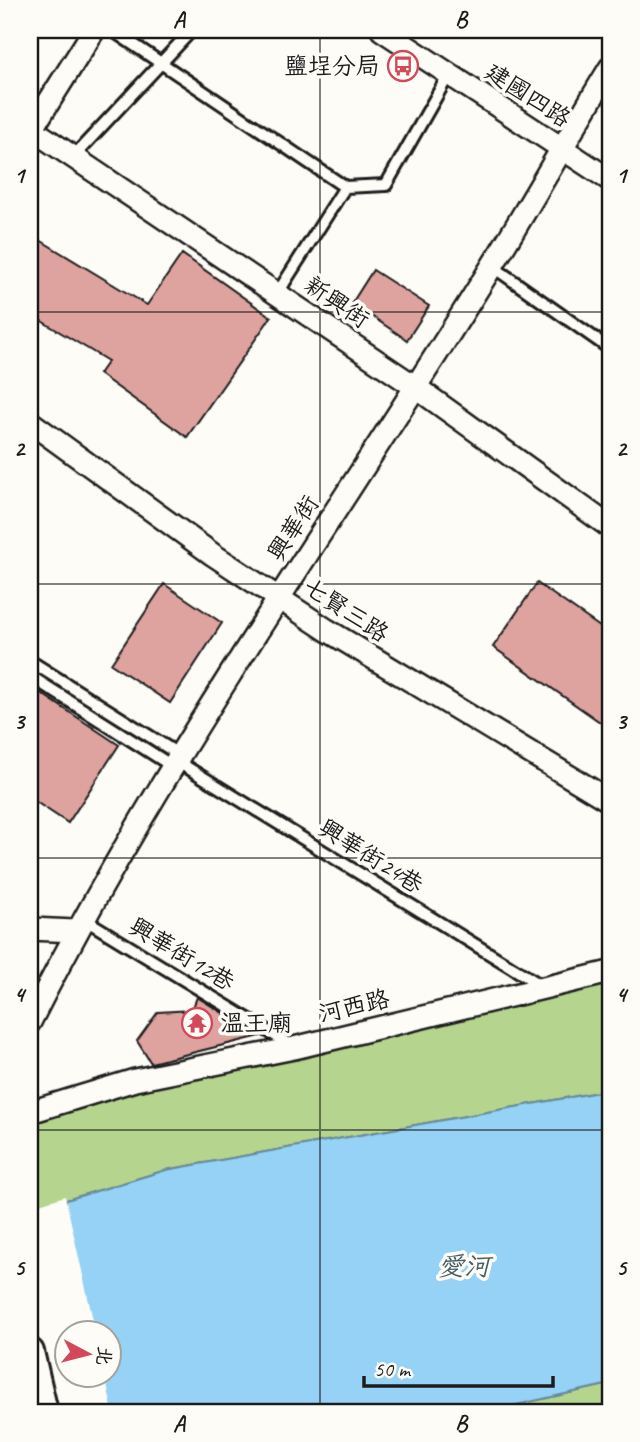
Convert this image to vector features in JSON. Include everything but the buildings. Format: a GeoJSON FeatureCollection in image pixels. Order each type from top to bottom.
{"type":"FeatureCollection","features":[{"type":"Feature","properties":{"kind":"street"},"geometry":{"type":"LineString","coordinates":[[30,130],[94,30]]}},
{"type":"Feature","properties":{"kind":"street","name":"建國四路"},"geometry":{"type":"LineString","coordinates":[[382,30],[610,180]]}},
{"type":"Feature","properties":{"kind":"street","name":"興華街"},"geometry":{"type":"LineString","coordinates":[[30,1022],[80,925],[175,760],[492,266],[610,68]]}},
{"type":"Feature","properties":{"kind":"street","name":"新興街"},"geometry":{"type":"LineString","coordinates":[[30,130],[414,386],[610,527]]}},
{"type":"Feature","properties":{"kind":"street","name":"七賢三路"},"geometry":{"type":"LineString","coordinates":[[30,422],[212,554],[327,630],[610,801]]}},
{"type":"Feature","properties":{"kind":"street"},"geometry":{"type":"LineString","coordinates":[[30,929],[80,925]]}},
{"type":"Feature","properties":{"kind":"street","name":"河西路"},"geometry":{"type":"LineString","coordinates":[[30,1112],[135,1080],[294,1048],[610,972]]}},
{"type":"Feature","properties":{"kind":"street"},"geometry":{"type":"LineString","coordinates":[[30,1352],[44,1412]]}},
{"type":"Feature","properties":{"kind":"lane"},"geometry":{"type":"LineString","coordinates":[[112,30],[345,187],[386,186],[449,74]]}},
{"type":"Feature","properties":{"kind":"lane"},"geometry":{"type":"LineString","coordinates":[[73,157],[191,30]]}},
{"type":"Feature","properties":{"kind":"lane"},"geometry":{"type":"LineString","coordinates":[[277,294],[345,187]]}},
{"type":"Feature","properties":{"kind":"lane"},"geometry":{"type":"LineString","coordinates":[[492,266],[610,348]]}},
{"type":"Feature","properties":{"kind":"lane"},"geometry":{"type":"LineString","coordinates":[[30,661],[175,760]]}},
{"type":"Feature","properties":{"kind":"lane"},"geometry":{"type":"LineString","coordinates":[[30,676],[175,760]]}},
{"type":"Feature","properties":{"kind":"lane","name":"興華街24巷"},"geometry":{"type":"LineString","coordinates":[[175,760],[545,988]]}},
{"type":"Feature","properties":{"kind":"lane","name":"興華街12巷"},"geometry":{"type":"LineString","coordinates":[[80,925],[294,1048]]}},
{"type":"Feature","properties":{"kind":"green space"},"geometry":{"type":"Polygon","coordinates":[[[610,982],[610,1090],[166,1170],[30,1211],[30,1123],[141,1086],[610,982]]]}},
{"type":"Feature","properties":{"kind":"green space"},"geometry":{"type":"Polygon","coordinates":[[[610,1384],[610,1412],[484,1412],[610,1384]]]}},
{"type":"Feature","properties":{"kind":"water","name":"愛河"},"geometry":{"type":"Polygon","coordinates":[[[610,1090],[610,1384],[484,1412],[30,1412],[30,1211],[166,1170],[610,1090]]]}},
{"type":"Feature","properties":{"kind":"pier"},"geometry":{"type":"Polygon","coordinates":[[[65,1196],[93,1320],[52,1320],[52,1390],[108,1390],[113,1412],[30,1412],[30,1207],[65,1196]]]}},
{"type":"Feature","properties":{"kind":"place","name":"鹽埕分局"},"geometry":{"type":"Point","coordinates":[403,66]}},
{"type":"Feature","properties":{"kind":"place","name":"溫王廟"},"geometry":{"type":"Point","coordinates":[197,1023]}}]}
